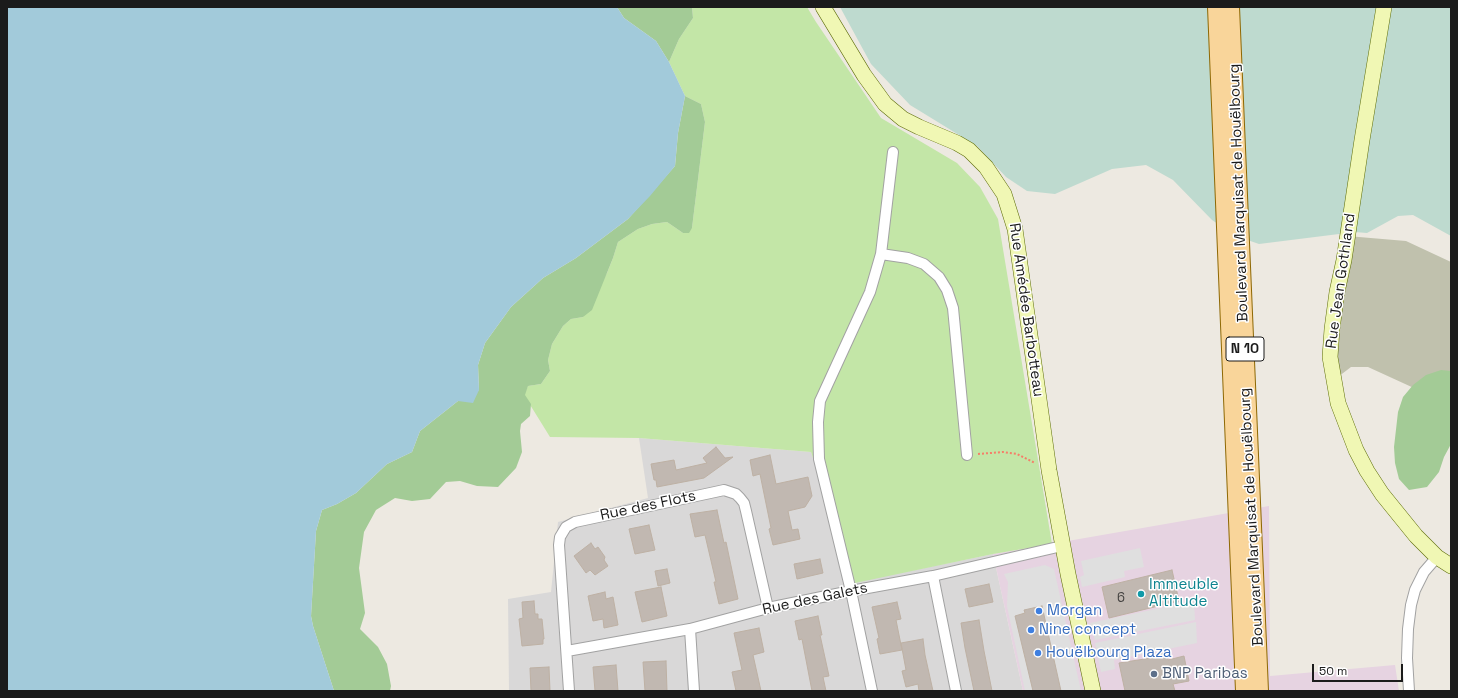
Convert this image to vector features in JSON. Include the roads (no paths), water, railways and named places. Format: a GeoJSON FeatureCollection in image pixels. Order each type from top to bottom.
{"type":"FeatureCollection","features":[{"type":"Feature","properties":{"kind":"main road","name":"Boulevard Marquisat de Houëlbourg"},"geometry":{"type":"LineString","coordinates":[[1216,7],[1244,691]]}},
{"type":"Feature","properties":{"kind":"main road","name":"Boulevard Marquisat de Houëlbourg"},"geometry":{"type":"LineString","coordinates":[[1231,7],[1260,691]]}},
{"type":"Feature","properties":{"kind":"street","name":"Rue Amédée Barbotteau"},"geometry":{"type":"LineString","coordinates":[[823,7],[864,76],[885,104],[903,118],[919,127],[957,143],[969,150],[986,167],[1004,194],[1015,229],[1049,470],[1062,546],[1093,691]]}},
{"type":"Feature","properties":{"kind":"street","name":"Rue Jean Gothland"},"geometry":{"type":"LineString","coordinates":[[1384,7],[1337,292],[1330,357],[1338,403],[1356,450],[1382,494],[1396,513],[1437,557],[1451,566]]}},
{"type":"Feature","properties":{"kind":"street"},"geometry":{"type":"LineString","coordinates":[[872,691],[851,591],[819,459],[818,422],[820,401],[870,292],[881,254],[893,152]]}},
{"type":"Feature","properties":{"kind":"street"},"geometry":{"type":"LineString","coordinates":[[881,254],[908,258],[924,264],[939,277],[947,290],[953,308],[967,455]]}},
{"type":"Feature","properties":{"kind":"street","name":"Rue des Flots"},"geometry":{"type":"LineString","coordinates":[[570,691],[559,545],[560,537],[566,527],[570,524],[590,518],[724,490],[736,494],[744,503],[768,608]]}},
{"type":"Feature","properties":{"kind":"street","name":"Rue des Galets"},"geometry":{"type":"LineString","coordinates":[[567,651],[690,629],[768,608],[934,576],[1062,546]]}},
{"type":"Feature","properties":{"kind":"street"},"geometry":{"type":"LineString","coordinates":[[1409,691],[1407,658],[1408,629],[1414,590],[1424,572],[1437,557]]}},
{"type":"Feature","properties":{"kind":"street"},"geometry":{"type":"LineString","coordinates":[[934,576],[956,691]]}},
{"type":"Feature","properties":{"kind":"street"},"geometry":{"type":"LineString","coordinates":[[690,629],[694,691]]}},
{"type":"Feature","properties":{"kind":"water"},"geometry":{"type":"Polygon","coordinates":[[[7,7],[617,7],[624,18],[656,41],[669,62],[685,96],[678,133],[675,166],[628,219],[576,258],[543,278],[511,307],[485,343],[478,365],[479,390],[473,403],[458,401],[420,431],[412,452],[387,464],[356,493],[337,504],[322,510],[316,531],[311,616],[334,691],[7,691],[7,7]]]}},
{"type":"Feature","properties":{"kind":"place","name":"Immeuble Altitude"},"geometry":{"type":"Point","coordinates":[1141,594]}},
{"type":"Feature","properties":{"kind":"place","name":"Morgan"},"geometry":{"type":"Point","coordinates":[1039,611]}},
{"type":"Feature","properties":{"kind":"place","name":"Nine concept"},"geometry":{"type":"Point","coordinates":[1031,630]}},
{"type":"Feature","properties":{"kind":"place","name":"Houëlbourg Plaza"},"geometry":{"type":"Point","coordinates":[1038,653]}},
{"type":"Feature","properties":{"kind":"place","name":"BNP Paribas"},"geometry":{"type":"Point","coordinates":[1154,674]}}]}
